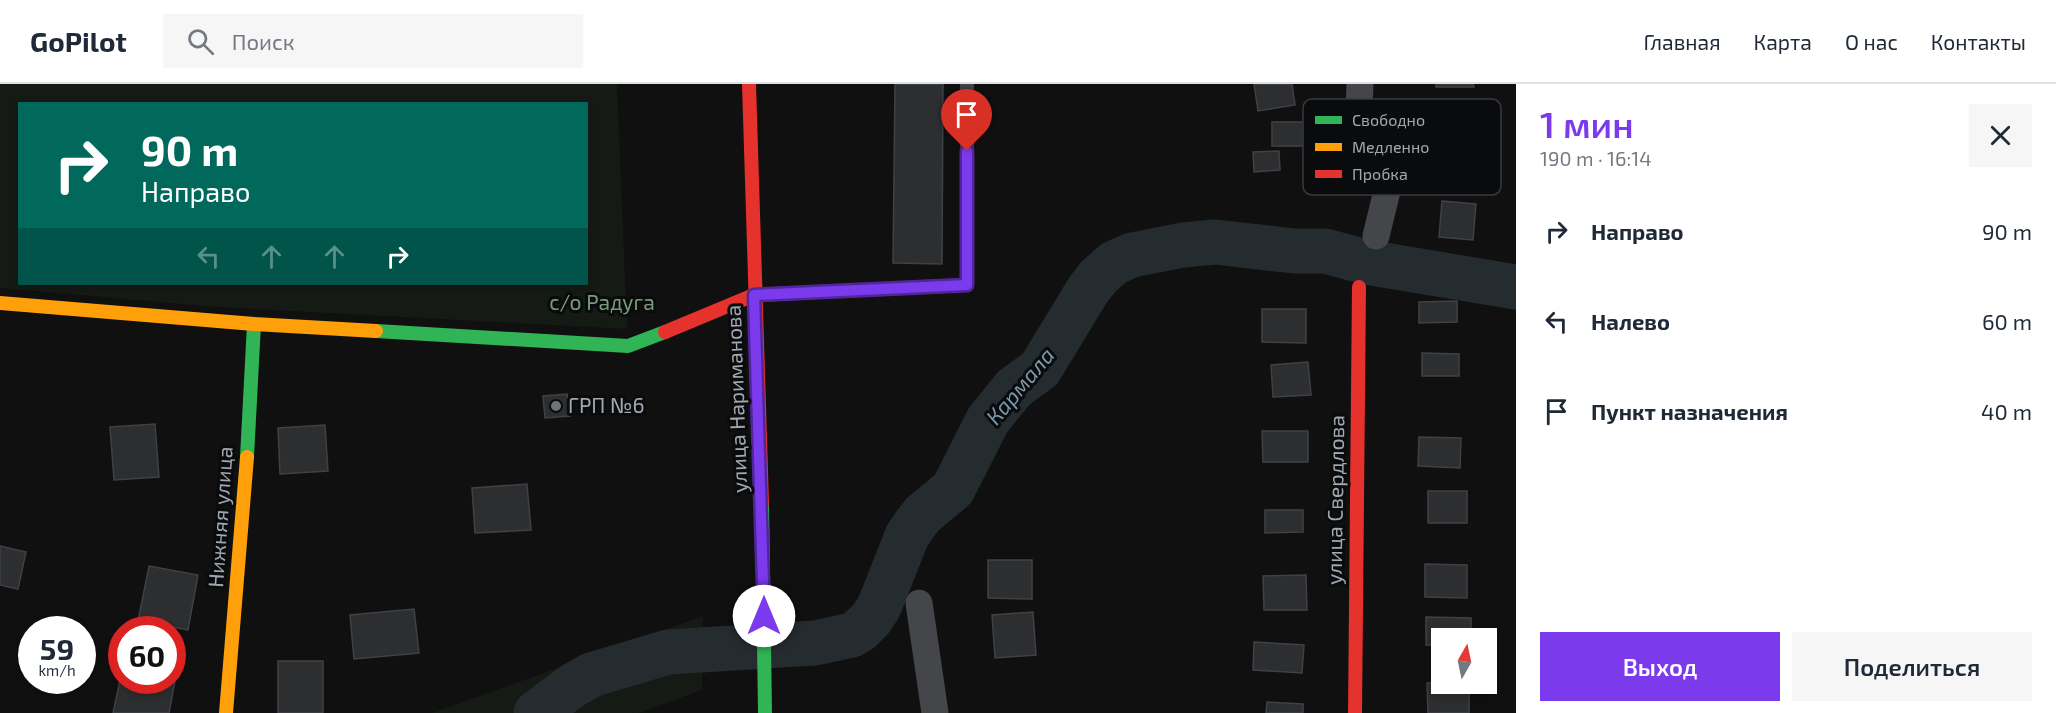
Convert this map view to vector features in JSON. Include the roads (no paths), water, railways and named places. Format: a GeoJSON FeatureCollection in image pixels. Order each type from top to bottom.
{"type":"FeatureCollection","features":[{"type":"Feature","properties":{"kind":"street","name":"улица Нариманова"},"geometry":{"type":"LineString","coordinates":[[749,84],[764,571],[765,709]]}},
{"type":"Feature","properties":{"kind":"street"},"geometry":{"type":"LineString","coordinates":[[1359,99],[1360,84]]}},
{"type":"Feature","properties":{"kind":"street"},"geometry":{"type":"LineString","coordinates":[[1376,236],[1386,195]]}},
{"type":"Feature","properties":{"kind":"street","name":"улица Свердлова"},"geometry":{"type":"LineString","coordinates":[[1355,713],[1359,287]]}},
{"type":"Feature","properties":{"kind":"street"},"geometry":{"type":"LineString","coordinates":[[0,303],[254,324],[628,346],[754,295]]}},
{"type":"Feature","properties":{"kind":"street","name":"Нижняя улица"},"geometry":{"type":"LineString","coordinates":[[226,713],[247,463],[254,324]]}},
{"type":"Feature","properties":{"kind":"street"},"geometry":{"type":"LineString","coordinates":[[920,603],[935,713]]}},
{"type":"Feature","properties":{"kind":"lane"},"geometry":{"type":"LineString","coordinates":[[754,295],[967,285],[967,84]]}},
{"type":"Feature","properties":{"kind":"waterway","name":"Кармала"},"geometry":{"type":"LineString","coordinates":[[536,713],[591,675],[668,652],[815,643],[852,635],[860,630],[879,607],[907,536],[923,514],[953,489],[988,420],[1014,388],[1040,369],[1099,276],[1114,263],[1132,255],[1183,245],[1215,242],[1294,251],[1325,251],[1366,262],[1516,287]]}},
{"type":"Feature","properties":{"kind":"place","name":"ГРП №6"},"geometry":{"type":"Point","coordinates":[556,406]}},
{"type":"Feature","properties":{"kind":"park label","name":"с/о Радуга"},"geometry":{"type":"Point","coordinates":[602,303]}}]}
